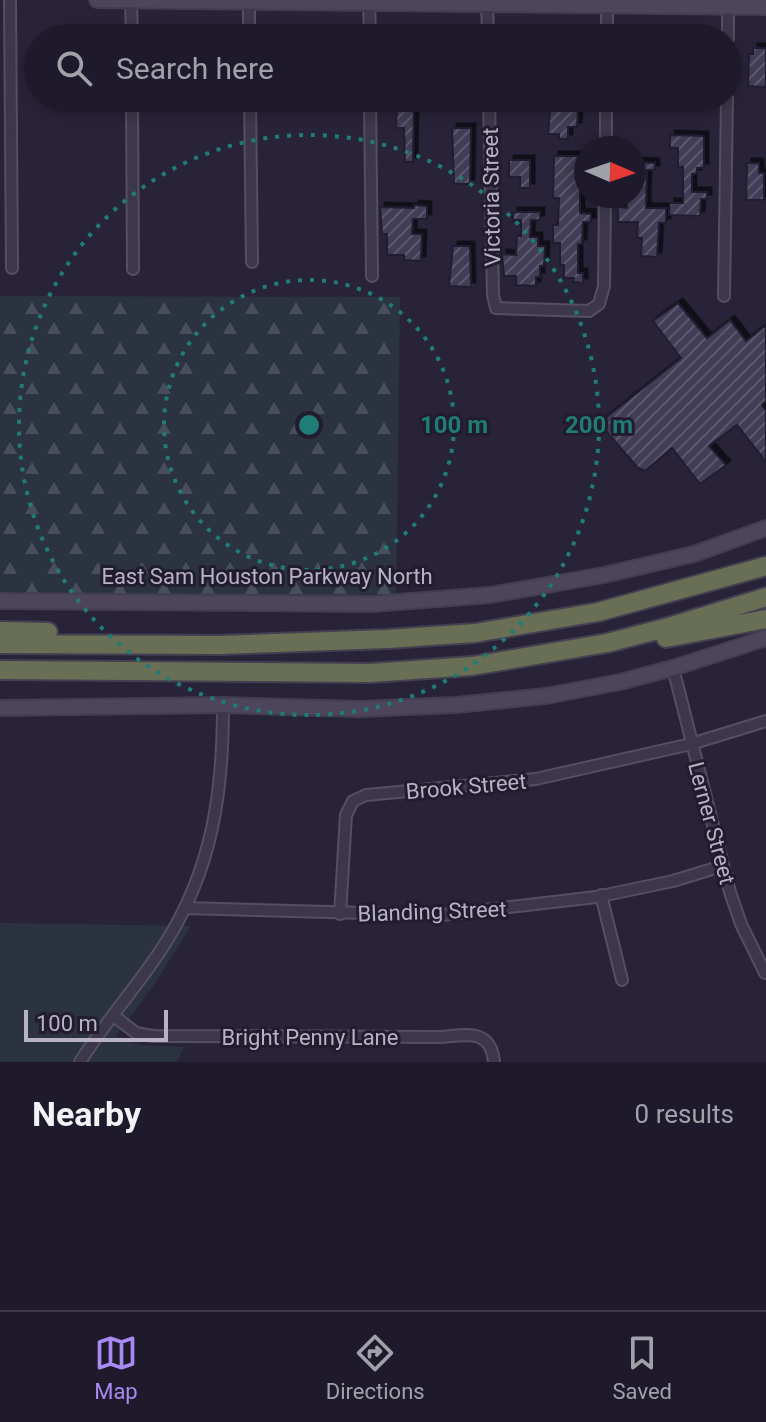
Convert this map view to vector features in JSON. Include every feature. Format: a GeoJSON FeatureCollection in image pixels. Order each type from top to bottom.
{"type":"FeatureCollection","features":[{"type":"Feature","properties":{"kind":"highway"},"geometry":{"type":"LineString","coordinates":[[0,644],[220,645],[475,633],[561,620],[633,604],[766,566]]}},
{"type":"Feature","properties":{"kind":"highway"},"geometry":{"type":"LineString","coordinates":[[544,655],[665,628],[766,597]]}},
{"type":"Feature","properties":{"kind":"highway"},"geometry":{"type":"LineString","coordinates":[[0,670],[370,673],[472,666],[637,643],[766,619]]}},
{"type":"Feature","properties":{"kind":"highway"},"geometry":{"type":"LineString","coordinates":[[0,631],[387,639]]}},
{"type":"Feature","properties":{"kind":"main road"},"geometry":{"type":"LineString","coordinates":[[97,0],[728,3],[766,7]]}},
{"type":"Feature","properties":{"kind":"main road","name":"East Sam Houston Parkway North"},"geometry":{"type":"LineString","coordinates":[[0,601],[372,604],[490,595],[604,575],[694,554],[766,528]]}},
{"type":"Feature","properties":{"kind":"main road"},"geometry":{"type":"LineString","coordinates":[[0,708],[223,705],[360,709],[456,705],[546,696],[673,668],[766,638]]}},
{"type":"Feature","properties":{"kind":"street"},"geometry":{"type":"LineString","coordinates":[[10,0],[12,268]]}},
{"type":"Feature","properties":{"kind":"street"},"geometry":{"type":"LineString","coordinates":[[131,0],[132,24]]}},
{"type":"Feature","properties":{"kind":"street"},"geometry":{"type":"LineString","coordinates":[[249,1],[249,24]]}},
{"type":"Feature","properties":{"kind":"street"},"geometry":{"type":"LineString","coordinates":[[487,1],[488,24]]}},
{"type":"Feature","properties":{"kind":"street"},"geometry":{"type":"LineString","coordinates":[[369,2],[370,24]]}},
{"type":"Feature","properties":{"kind":"street"},"geometry":{"type":"LineString","coordinates":[[607,2],[607,24]]}},
{"type":"Feature","properties":{"kind":"street"},"geometry":{"type":"LineString","coordinates":[[728,3],[728,24]]}},
{"type":"Feature","properties":{"kind":"street"},"geometry":{"type":"LineString","coordinates":[[132,112],[133,269]]}},
{"type":"Feature","properties":{"kind":"street"},"geometry":{"type":"LineString","coordinates":[[250,112],[252,262]]}},
{"type":"Feature","properties":{"kind":"street"},"geometry":{"type":"LineString","coordinates":[[370,112],[372,276]]}},
{"type":"Feature","properties":{"kind":"street","name":"Victoria Street"},"geometry":{"type":"LineString","coordinates":[[489,112],[493,295],[496,308],[589,311],[599,304],[604,286],[605,208]]}},
{"type":"Feature","properties":{"kind":"street"},"geometry":{"type":"LineString","coordinates":[[606,112],[606,136]]}},
{"type":"Feature","properties":{"kind":"street"},"geometry":{"type":"LineString","coordinates":[[724,296],[727,112]]}},
{"type":"Feature","properties":{"kind":"street","name":"Lerner Street"},"geometry":{"type":"LineString","coordinates":[[673,668],[736,913],[765,973]]}},
{"type":"Feature","properties":{"kind":"street"},"geometry":{"type":"LineString","coordinates":[[80,1062],[167,941],[185,908],[219,802],[223,705]]}},
{"type":"Feature","properties":{"kind":"street"},"geometry":{"type":"LineString","coordinates":[[691,744],[766,721]]}},
{"type":"Feature","properties":{"kind":"street","name":"Brook Street"},"geometry":{"type":"LineString","coordinates":[[340,914],[346,815],[353,801],[366,795],[536,779],[691,744]]}},
{"type":"Feature","properties":{"kind":"street","name":"Blanding Street"},"geometry":{"type":"LineString","coordinates":[[185,908],[442,915],[558,903],[673,881],[722,866]]}},
{"type":"Feature","properties":{"kind":"street"},"geometry":{"type":"LineString","coordinates":[[601,895],[622,980]]}},
{"type":"Feature","properties":{"kind":"street","name":"Bright Penny Lane"},"geometry":{"type":"LineString","coordinates":[[114,1016],[136,1033],[153,1036],[467,1035],[482,1037],[492,1046],[494,1062]]}},
{"type":"Feature","properties":{"kind":"green space"},"geometry":{"type":"Polygon","coordinates":[[[0,296],[400,297],[396,594],[159,599],[0,595],[0,296]]]}},
{"type":"Feature","properties":{"kind":"green space"},"geometry":{"type":"Polygon","coordinates":[[[0,923],[191,926],[156,982],[116,1036],[140,1045],[184,1047],[177,1062],[0,1062],[0,923]]]}},
{"type":"Feature","properties":{"kind":"building"},"geometry":{"type":"Polygon","coordinates":[[[753,48],[766,48],[766,87],[748,86],[749,54],[753,54],[753,48]]]}},
{"type":"Feature","properties":{"kind":"building"},"geometry":{"type":"Polygon","coordinates":[[[397,112],[414,112],[413,162],[405,162],[404,128],[396,128],[397,112]]]}},
{"type":"Feature","properties":{"kind":"building"},"geometry":{"type":"Polygon","coordinates":[[[550,112],[578,112],[577,127],[568,127],[568,139],[559,139],[559,134],[548,134],[550,112]]]}},
{"type":"Feature","properties":{"kind":"building"},"geometry":{"type":"Polygon","coordinates":[[[452,128],[471,128],[470,184],[454,184],[452,128]]]}},
{"type":"Feature","properties":{"kind":"building"},"geometry":{"type":"Polygon","coordinates":[[[670,135],[704,136],[704,168],[697,168],[697,174],[692,174],[692,192],[707,192],[707,199],[701,199],[700,216],[669,215],[670,203],[683,203],[683,167],[678,167],[678,148],[670,148],[670,135]]]}},
{"type":"Feature","properties":{"kind":"building"},"geometry":{"type":"Polygon","coordinates":[[[554,156],[574,156],[574,208],[580,208],[580,213],[591,214],[591,222],[583,222],[582,244],[578,244],[578,273],[583,273],[583,283],[573,282],[574,278],[564,278],[564,265],[560,265],[560,243],[553,243],[553,225],[558,225],[559,198],[553,198],[554,156]]]}},
{"type":"Feature","properties":{"kind":"building"},"geometry":{"type":"Polygon","coordinates":[[[509,160],[530,160],[530,188],[520,188],[520,177],[509,177],[509,160]]]}},
{"type":"Feature","properties":{"kind":"building"},"geometry":{"type":"Polygon","coordinates":[[[646,163],[655,163],[655,170],[647,170],[646,208],[646,163]]]}},
{"type":"Feature","properties":{"kind":"building"},"geometry":{"type":"Polygon","coordinates":[[[747,163],[759,163],[759,173],[764,173],[764,200],[746,200],[747,163]]]}},
{"type":"Feature","properties":{"kind":"building"},"geometry":{"type":"Polygon","coordinates":[[[414,205],[427,206],[427,219],[413,219],[412,234],[422,234],[421,261],[404,260],[404,255],[387,255],[387,234],[382,234],[380,207],[414,208],[414,205]]]}},
{"type":"Feature","properties":{"kind":"building"},"geometry":{"type":"Polygon","coordinates":[[[618,208],[666,208],[666,223],[659,223],[657,257],[641,256],[642,238],[637,237],[638,222],[618,222],[618,208]]]}},
{"type":"Feature","properties":{"kind":"building"},"geometry":{"type":"Polygon","coordinates":[[[513,212],[540,212],[540,220],[531,220],[530,237],[538,237],[538,246],[545,246],[544,266],[540,266],[536,286],[516,285],[516,276],[504,276],[502,254],[516,255],[517,236],[521,236],[521,220],[513,220],[513,212]]]}},
{"type":"Feature","properties":{"kind":"building"},"geometry":{"type":"Polygon","coordinates":[[[453,246],[470,246],[471,287],[449,286],[453,246]]]}},
{"type":"Feature","properties":{"kind":"building"},"geometry":{"type":"Polygon","coordinates":[[[678,303],[707,338],[730,320],[746,341],[766,325],[766,401],[762,405],[766,411],[766,462],[737,425],[709,446],[726,465],[700,484],[672,448],[645,471],[638,468],[599,423],[681,358],[653,321],[678,303]]]}}]}
